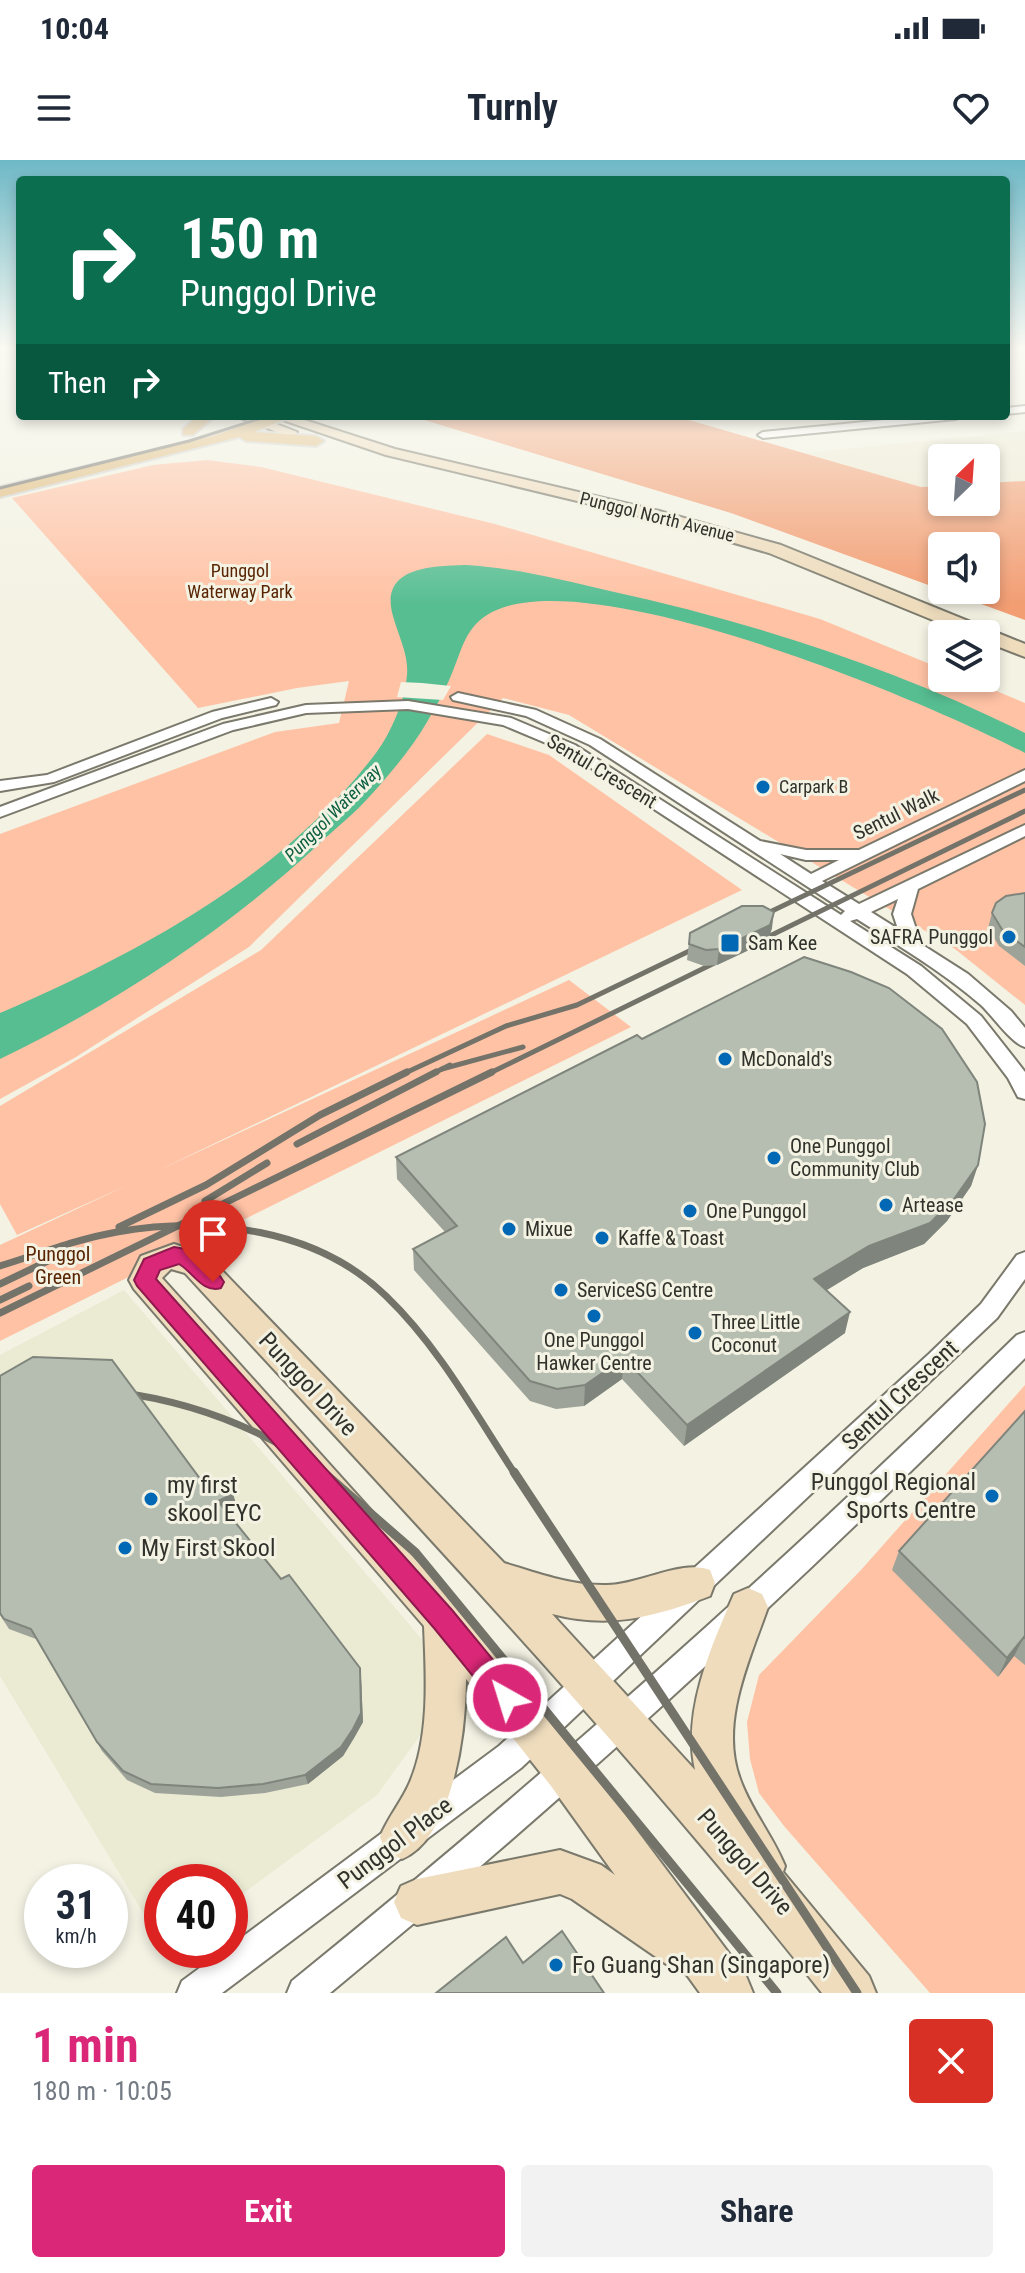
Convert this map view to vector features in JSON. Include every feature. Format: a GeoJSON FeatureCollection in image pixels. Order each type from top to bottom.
{"type":"FeatureCollection","features":[{"type":"Feature","properties":{"kind":"main road"},"geometry":{"type":"LineString","coordinates":[[0,479],[178,435]]}},
{"type":"Feature","properties":{"kind":"main road"},"geometry":{"type":"LineString","coordinates":[[0,492],[231,435]]}},
{"type":"Feature","properties":{"kind":"main road"},"geometry":{"type":"LineString","coordinates":[[218,439],[259,435]]}},
{"type":"Feature","properties":{"kind":"main road","name":"Punggol North Avenue"},"geometry":{"type":"LineString","coordinates":[[331,435],[405,468],[614,516],[720,545],[805,574],[928,626]]}},
{"type":"Feature","properties":{"kind":"main road","name":"Punggol North Avenue"},"geometry":{"type":"LineString","coordinates":[[338,435],[452,468],[653,514],[775,549],[1025,651]]}},
{"type":"Feature","properties":{"kind":"main road"},"geometry":{"type":"LineString","coordinates":[[1000,657],[1025,669]]}},
{"type":"Feature","properties":{"kind":"main road","name":"Punggol Drive"},"geometry":{"type":"LineString","coordinates":[[719,1980],[537,1733],[443,1619],[145,1280],[152,1265],[174,1255],[183,1256],[196,1264],[591,1686],[784,1906],[852,1993]]}},
{"type":"Feature","properties":{"kind":"main road"},"geometry":{"type":"LineString","coordinates":[[494,1579],[599,1604],[625,1602],[696,1583]]}},
{"type":"Feature","properties":{"kind":"main road"},"geometry":{"type":"LineString","coordinates":[[748,1607],[713,1720],[712,1750],[719,1780],[784,1906]]}},
{"type":"Feature","properties":{"kind":"main road"},"geometry":{"type":"LineString","coordinates":[[402,1837],[432,1784],[445,1718],[447,1671],[443,1619]]}},
{"type":"Feature","properties":{"kind":"main road"},"geometry":{"type":"LineString","coordinates":[[417,1902],[560,1872],[585,1881],[719,1980]]}},
{"type":"Feature","properties":{"kind":"street"},"geometry":{"type":"LineString","coordinates":[[763,435],[768,435]]}},
{"type":"Feature","properties":{"kind":"street","name":"Sentul Crescent"},"geometry":{"type":"LineString","coordinates":[[0,798],[170,732],[340,692],[410,692],[493,703],[551,720],[595,742],[961,978],[1004,1015],[1025,1041]]}},
{"type":"Feature","properties":{"kind":"street","name":"Sentul Crescent"},"geometry":{"type":"LineString","coordinates":[[0,812],[257,712],[408,705],[506,721],[570,748],[914,970],[974,1020],[1017,1075],[1025,1092]]}},
{"type":"Feature","properties":{"kind":"street","name":"Sentul Walk"},"geometry":{"type":"LineString","coordinates":[[809,881],[1025,775]]}},
{"type":"Feature","properties":{"kind":"street"},"geometry":{"type":"LineString","coordinates":[[0,786],[48,779]]}},
{"type":"Feature","properties":{"kind":"street"},"geometry":{"type":"LineString","coordinates":[[837,921],[1025,830]]}},
{"type":"Feature","properties":{"kind":"street"},"geometry":{"type":"LineString","coordinates":[[752,842],[806,855],[862,855]]}},
{"type":"Feature","properties":{"kind":"street"},"geometry":{"type":"LineString","coordinates":[[809,881],[814,907]]}},
{"type":"Feature","properties":{"kind":"street"},"geometry":{"type":"LineString","coordinates":[[911,885],[902,914],[912,945]]}},
{"type":"Feature","properties":{"kind":"street","name":"Sentul Crescent"},"geometry":{"type":"LineString","coordinates":[[591,1686],[696,1583],[938,1361],[989,1311],[1025,1261]]}},
{"type":"Feature","properties":{"kind":"street"},"geometry":{"type":"LineString","coordinates":[[304,1993],[417,1902],[622,1722],[896,1472],[1025,1342]]}},
{"type":"Feature","properties":{"kind":"street","name":"Punggol Place"},"geometry":{"type":"LineString","coordinates":[[194,1993],[510,1757],[591,1686]]}},
{"type":"Feature","properties":{"kind":"shaded area"},"geometry":{"type":"Polygon","coordinates":[[[472,435],[739,435],[928,487],[928,516],[1000,516],[1000,482],[1025,481],[1025,620],[981,604],[1000,604],[1000,532],[928,532],[928,585],[731,513],[472,435]]]}},
{"type":"Feature","properties":{"kind":"shaded area"},"geometry":{"type":"Polygon","coordinates":[[[990,435],[1025,435],[1025,481],[1000,482],[1000,444],[928,444],[928,487],[806,453],[990,435]]]}},
{"type":"Feature","properties":{"kind":"shaded area","name":"my first skool EYC"},"geometry":{"type":"Polygon","coordinates":[[[124,1290],[425,1643],[424,1730],[377,1795],[248,1890],[248,1864],[144,1864],[144,1914],[128,1888],[128,1864],[114,1864],[0,1676],[0,1355],[124,1290]]]}},
{"type":"Feature","properties":{"kind":"green space","name":"Punggol Waterway Park"},"geometry":{"type":"Polygon","coordinates":[[[207,460],[261,467],[495,524],[820,619],[928,663],[928,692],[999,692],[1025,703],[1025,1005],[955,949],[569,715],[503,698],[249,947],[76,1057],[0,1099],[0,834],[275,732],[339,723],[349,681],[198,708],[12,498],[153,465],[207,460]]]}},
{"type":"Feature","properties":{"kind":"green space","name":"Punggol Green"},"geometry":{"type":"Polygon","coordinates":[[[487,734],[549,755],[742,890],[157,1171],[569,980],[631,1027],[0,1341],[0,1245],[130,1184],[17,1235],[0,1204],[0,1106],[261,950],[487,734]]]}},
{"type":"Feature","properties":{"kind":"green space"},"geometry":{"type":"Polygon","coordinates":[[[1025,1385],[1025,1993],[930,1993],[784,1826],[759,1793],[750,1759],[747,1722],[759,1675],[861,1570],[1025,1385]]]}},
{"type":"Feature","properties":{"kind":"water","name":"Punggol Waterway"},"geometry":{"type":"Polygon","coordinates":[[[466,565],[538,575],[663,603],[769,632],[925,688],[928,692],[934,692],[1025,733],[1025,753],[914,702],[839,672],[678,620],[604,605],[540,601],[492,612],[470,632],[442,695],[415,741],[378,788],[345,820],[246,906],[168,963],[86,1014],[0,1059],[0,1013],[104,964],[205,907],[297,837],[339,797],[382,745],[406,685],[405,653],[391,600],[394,588],[411,572],[438,566],[466,565]]]}},
{"type":"Feature","properties":{"kind":"pier"},"geometry":{"type":"Polygon","coordinates":[[[401,682],[451,686],[443,700],[397,697],[401,682]]]}},
{"type":"Feature","properties":{"kind":"building"},"geometry":{"type":"Polygon","coordinates":[[[1025,893],[1025,947],[1003,931],[992,913],[996,903],[1006,896],[1025,893]]]}},
{"type":"Feature","properties":{"kind":"building"},"geometry":{"type":"Polygon","coordinates":[[[742,906],[763,906],[774,912],[770,925],[719,949],[706,950],[689,944],[690,933],[742,906]]]}},
{"type":"Feature","properties":{"kind":"building","name":"One Punggol"},"geometry":{"type":"Polygon","coordinates":[[[804,957],[889,988],[942,1029],[977,1082],[985,1124],[978,1165],[954,1199],[930,1223],[869,1246],[814,1279],[850,1312],[687,1425],[624,1358],[585,1385],[557,1389],[530,1381],[413,1249],[457,1226],[396,1157],[637,1035],[642,1039],[804,957]]]}},
{"type":"Feature","properties":{"kind":"building","name":"My First Skool"},"geometry":{"type":"Polygon","coordinates":[[[33,1357],[112,1360],[207,1488],[233,1494],[218,1501],[281,1579],[289,1575],[360,1668],[361,1713],[353,1729],[341,1747],[305,1775],[263,1784],[218,1788],[151,1784],[123,1771],[97,1742],[31,1629],[4,1619],[0,1613],[0,1376],[33,1357]]]}},
{"type":"Feature","properties":{"kind":"building","name":"Punggol Regional Sports Centre"},"geometry":{"type":"Polygon","coordinates":[[[1025,1411],[1025,1638],[1007,1658],[899,1551],[1025,1411]]]}},
{"type":"Feature","properties":{"kind":"building"},"geometry":{"type":"Polygon","coordinates":[[[562,1931],[604,1993],[436,1993],[506,1937],[523,1963],[562,1931]]]}},
{"type":"Feature","properties":{"kind":"railway"},"geometry":{"type":"LineString","coordinates":[[0,488],[209,435]]}},
{"type":"Feature","properties":{"kind":"railway"},"geometry":{"type":"LineString","coordinates":[[751,921],[1025,790]]}},
{"type":"Feature","properties":{"kind":"railway"},"geometry":{"type":"LineString","coordinates":[[488,1074],[1025,811]]}},
{"type":"Feature","properties":{"kind":"railway"},"geometry":{"type":"LineString","coordinates":[[403,1074],[506,1026],[577,1005],[708,942]]}},
{"type":"Feature","properties":{"kind":"railway"},"geometry":{"type":"LineString","coordinates":[[442,1069],[523,1047]]}},
{"type":"Feature","properties":{"kind":"railway"},"geometry":{"type":"LineString","coordinates":[[442,1069],[450,1065]]}},
{"type":"Feature","properties":{"kind":"railway"},"geometry":{"type":"LineString","coordinates":[[436,1072],[442,1069]]}},
{"type":"Feature","properties":{"kind":"railway"},"geometry":{"type":"LineString","coordinates":[[119,1227],[206,1185],[320,1115],[407,1072]]}},
{"type":"Feature","properties":{"kind":"railway"},"geometry":{"type":"LineString","coordinates":[[297,1144],[436,1072]]}},
{"type":"Feature","properties":{"kind":"railway"},"geometry":{"type":"LineString","coordinates":[[432,1074],[436,1072]]}},
{"type":"Feature","properties":{"kind":"railway"},"geometry":{"type":"LineString","coordinates":[[177,1226],[492,1072]]}},
{"type":"Feature","properties":{"kind":"railway"},"geometry":{"type":"LineString","coordinates":[[205,1201],[267,1163]]}},
{"type":"Feature","properties":{"kind":"railway"},"geometry":{"type":"LineString","coordinates":[[0,1266],[117,1232],[177,1226]]}},
{"type":"Feature","properties":{"kind":"railway"},"geometry":{"type":"LineString","coordinates":[[0,1313],[177,1226]]}},
{"type":"Feature","properties":{"kind":"railway"},"geometry":{"type":"LineString","coordinates":[[177,1226],[225,1227],[260,1232],[328,1255],[358,1273],[386,1296],[423,1337],[515,1474]]}},
{"type":"Feature","properties":{"kind":"railway"},"geometry":{"type":"LineString","coordinates":[[0,1284],[50,1260]]}},
{"type":"Feature","properties":{"kind":"railway"},"geometry":{"type":"LineString","coordinates":[[0,1300],[29,1286]]}},
{"type":"Feature","properties":{"kind":"railway"},"geometry":{"type":"LineString","coordinates":[[117,1392],[173,1403],[226,1420],[278,1444],[323,1472]]}},
{"type":"Feature","properties":{"kind":"railway"},"geometry":{"type":"LineString","coordinates":[[323,1472],[416,1553],[777,1993]]}},
{"type":"Feature","properties":{"kind":"railway"},"geometry":{"type":"LineString","coordinates":[[514,1472],[857,1993]]}},
{"type":"Feature","properties":{"kind":"place","name":"Carpark B"},"geometry":{"type":"Point","coordinates":[763,787]}},
{"type":"Feature","properties":{"kind":"place","name":"SAFRA Punggol"},"geometry":{"type":"Point","coordinates":[1009,937]}},
{"type":"Feature","properties":{"kind":"place","name":"Sam Kee"},"geometry":{"type":"Point","coordinates":[730,943]}},
{"type":"Feature","properties":{"kind":"place","name":"McDonald's"},"geometry":{"type":"Point","coordinates":[725,1059]}},
{"type":"Feature","properties":{"kind":"place","name":"One Punggol Community Club"},"geometry":{"type":"Point","coordinates":[774,1158]}},
{"type":"Feature","properties":{"kind":"place","name":"Artease"},"geometry":{"type":"Point","coordinates":[886,1205]}},
{"type":"Feature","properties":{"kind":"place","name":"One Punggol"},"geometry":{"type":"Point","coordinates":[690,1211]}},
{"type":"Feature","properties":{"kind":"place","name":"Mixue"},"geometry":{"type":"Point","coordinates":[509,1229]}},
{"type":"Feature","properties":{"kind":"place","name":"Kaffe & Toast"},"geometry":{"type":"Point","coordinates":[602,1238]}},
{"type":"Feature","properties":{"kind":"place","name":"ServiceSG Centre"},"geometry":{"type":"Point","coordinates":[561,1290]}},
{"type":"Feature","properties":{"kind":"place","name":"One Punggol Hawker Centre"},"geometry":{"type":"Point","coordinates":[594,1316]}},
{"type":"Feature","properties":{"kind":"place","name":"Three Little Coconut"},"geometry":{"type":"Point","coordinates":[695,1333]}},
{"type":"Feature","properties":{"kind":"place","name":"Punggol Regional Sports Centre"},"geometry":{"type":"Point","coordinates":[992,1496]}},
{"type":"Feature","properties":{"kind":"place","name":"my first skool EYC"},"geometry":{"type":"Point","coordinates":[151,1499]}},
{"type":"Feature","properties":{"kind":"place","name":"My First Skool"},"geometry":{"type":"Point","coordinates":[125,1548]}},
{"type":"Feature","properties":{"kind":"place","name":"Fo Guang Shan (Singapore)"},"geometry":{"type":"Point","coordinates":[556,1965]}},
{"type":"Feature","properties":{"kind":"route"},"geometry":{"type":"LineString","coordinates":[[213,1282],[196,1264],[183,1256],[174,1255],[152,1265],[145,1280],[443,1619],[507,1698]]}}]}
